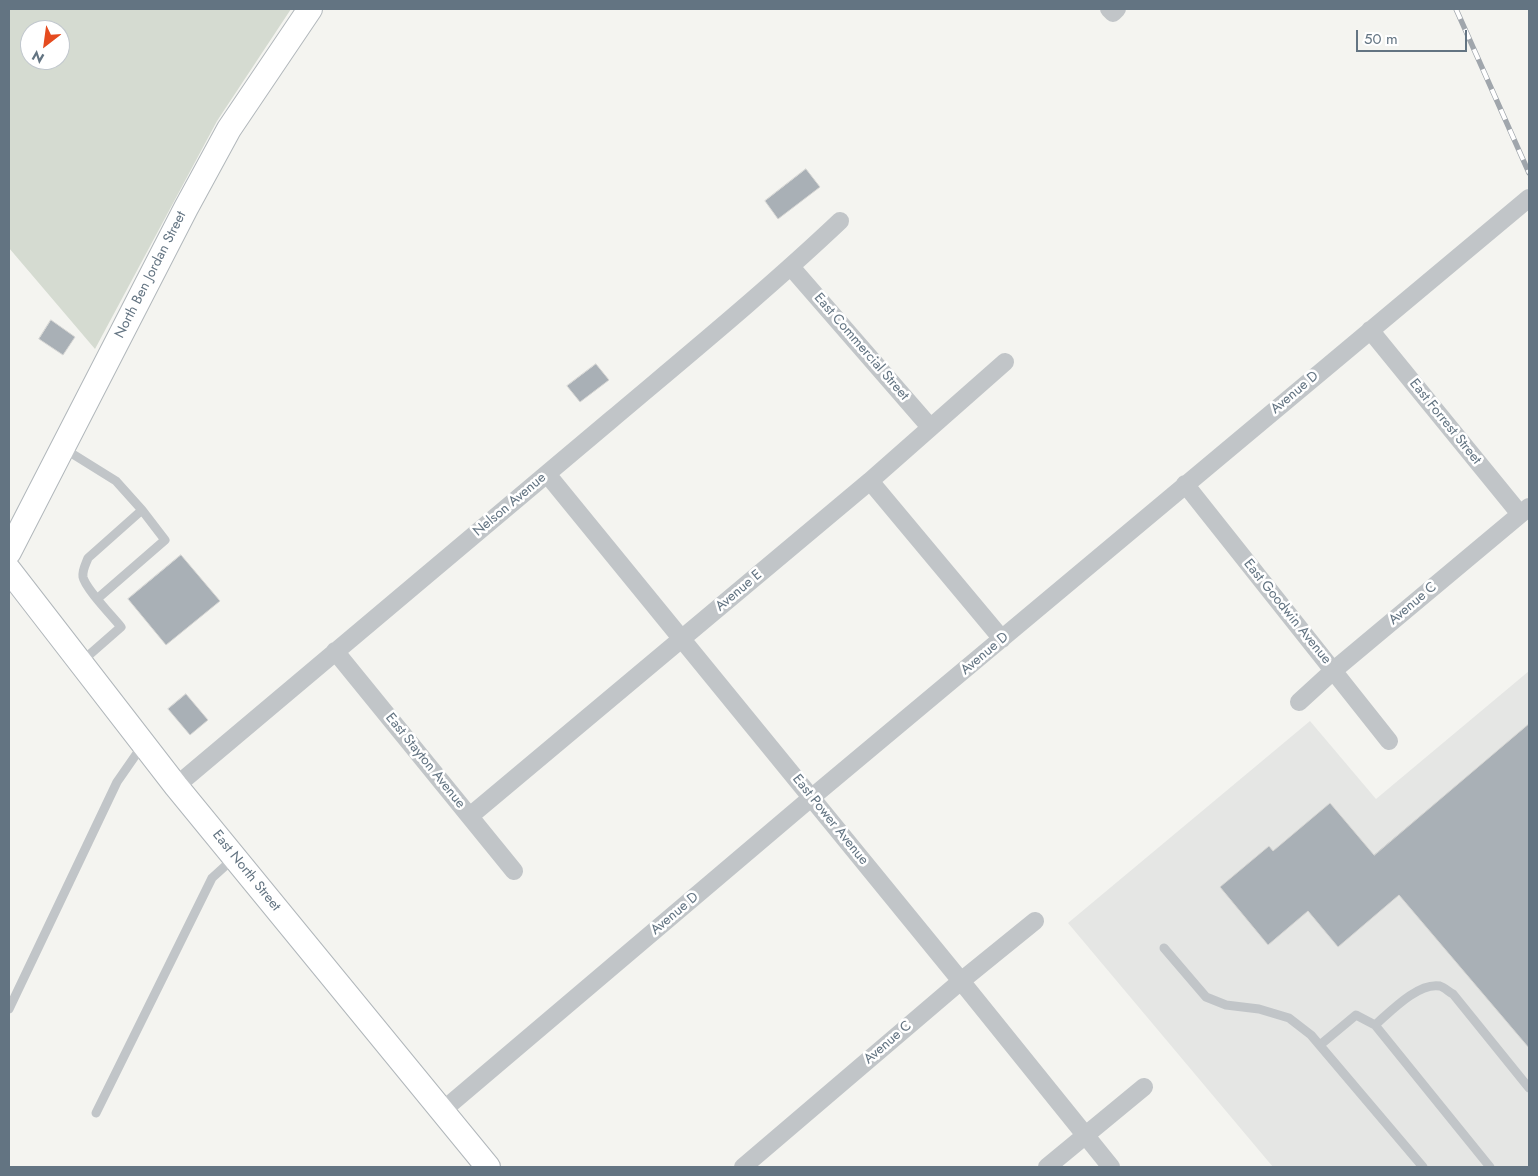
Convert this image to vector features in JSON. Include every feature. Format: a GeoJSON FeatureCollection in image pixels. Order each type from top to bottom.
{"type":"FeatureCollection","features":[{"type":"Feature","properties":{"kind":"street","name":"North Ben Jordan Street"},"geometry":{"type":"LineString","coordinates":[[9,552],[182,216],[229,129],[310,9]]}},
{"type":"Feature","properties":{"kind":"street"},"geometry":{"type":"LineString","coordinates":[[1109,9],[1113,13],[1118,9]]}},
{"type":"Feature","properties":{"kind":"street","name":"Avenue D"},"geometry":{"type":"LineString","coordinates":[[442,1111],[811,798],[1529,198]]}},
{"type":"Feature","properties":{"kind":"street","name":"Nelson Avenue"},"geometry":{"type":"LineString","coordinates":[[176,786],[791,268],[840,221]]}},
{"type":"Feature","properties":{"kind":"street","name":"East Commercial Street"},"geometry":{"type":"LineString","coordinates":[[791,268],[930,427]]}},
{"type":"Feature","properties":{"kind":"street","name":"East Forrest Street"},"geometry":{"type":"LineString","coordinates":[[1370,330],[1525,510]]}},
{"type":"Feature","properties":{"kind":"street","name":"Avenue E"},"geometry":{"type":"LineString","coordinates":[[470,816],[870,481],[1005,362]]}},
{"type":"Feature","properties":{"kind":"street","name":"East Power Avenue"},"geometry":{"type":"LineString","coordinates":[[547,474],[1111,1167]]}},
{"type":"Feature","properties":{"kind":"street"},"geometry":{"type":"LineString","coordinates":[[870,481],[1002,639]]}},
{"type":"Feature","properties":{"kind":"street","name":"East Goodwin Avenue"},"geometry":{"type":"LineString","coordinates":[[1185,484],[1389,741]]}},
{"type":"Feature","properties":{"kind":"street","name":"Avenue C"},"geometry":{"type":"LineString","coordinates":[[1299,702],[1334,670],[1525,510]]}},
{"type":"Feature","properties":{"kind":"street","name":"East North Street"},"geometry":{"type":"LineString","coordinates":[[9,570],[176,786],[488,1167]]}},
{"type":"Feature","properties":{"kind":"street","name":"East Stayton Avenue"},"geometry":{"type":"LineString","coordinates":[[334,651],[514,871]]}},
{"type":"Feature","properties":{"kind":"street","name":"Avenue C"},"geometry":{"type":"LineString","coordinates":[[743,1167],[961,981],[1035,921]]}},
{"type":"Feature","properties":{"kind":"street"},"geometry":{"type":"LineString","coordinates":[[1047,1167],[1144,1087]]}},
{"type":"Feature","properties":{"kind":"lane"},"geometry":{"type":"LineString","coordinates":[[62,447],[116,481],[165,540],[97,599]]}},
{"type":"Feature","properties":{"kind":"lane"},"geometry":{"type":"LineString","coordinates":[[81,662],[121,627],[87,586],[83,577],[88,558],[142,510]]}},
{"type":"Feature","properties":{"kind":"lane"},"geometry":{"type":"LineString","coordinates":[[9,1009],[117,782],[144,743]]}},
{"type":"Feature","properties":{"kind":"lane"},"geometry":{"type":"LineString","coordinates":[[96,1113],[212,878],[235,857]]}},
{"type":"Feature","properties":{"kind":"lane"},"geometry":{"type":"LineString","coordinates":[[1164,948],[1206,997],[1226,1005],[1259,1009],[1289,1018],[1311,1035],[1422,1167]]}},
{"type":"Feature","properties":{"kind":"lane"},"geometry":{"type":"LineString","coordinates":[[1376,1025],[1400,1003],[1425,987],[1441,986],[1453,994],[1529,1088]]}},
{"type":"Feature","properties":{"kind":"lane"},"geometry":{"type":"LineString","coordinates":[[1320,1045],[1356,1015],[1376,1025],[1490,1167]]}},
{"type":"Feature","properties":{"kind":"shaded area"},"geometry":{"type":"Polygon","coordinates":[[[9,9],[291,9],[217,121],[95,349],[9,248],[9,9]]]}},
{"type":"Feature","properties":{"kind":"shaded area"},"geometry":{"type":"Polygon","coordinates":[[[1529,671],[1529,1167],[1273,1167],[1068,923],[1310,721],[1376,799],[1529,671]]]}},
{"type":"Feature","properties":{"kind":"building"},"geometry":{"type":"Polygon","coordinates":[[[806,169],[820,187],[778,219],[765,201],[806,169]]]}},
{"type":"Feature","properties":{"kind":"building"},"geometry":{"type":"Polygon","coordinates":[[[51,320],[75,337],[63,355],[39,339],[51,320]]]}},
{"type":"Feature","properties":{"kind":"building"},"geometry":{"type":"Polygon","coordinates":[[[596,364],[609,380],[580,402],[567,386],[596,364]]]}},
{"type":"Feature","properties":{"kind":"building"},"geometry":{"type":"Polygon","coordinates":[[[181,555],[220,601],[166,645],[128,599],[181,555]]]}},
{"type":"Feature","properties":{"kind":"building"},"geometry":{"type":"Polygon","coordinates":[[[186,694],[208,720],[190,735],[168,709],[186,694]]]}},
{"type":"Feature","properties":{"kind":"building"},"geometry":{"type":"Polygon","coordinates":[[[1529,724],[1529,1048],[1399,895],[1338,947],[1308,911],[1268,945],[1220,887],[1269,846],[1273,851],[1330,803],[1374,855],[1529,724]]]}},
{"type":"Feature","properties":{"kind":"railway"},"geometry":{"type":"LineString","coordinates":[[1456,9],[1529,173]]}}]}
